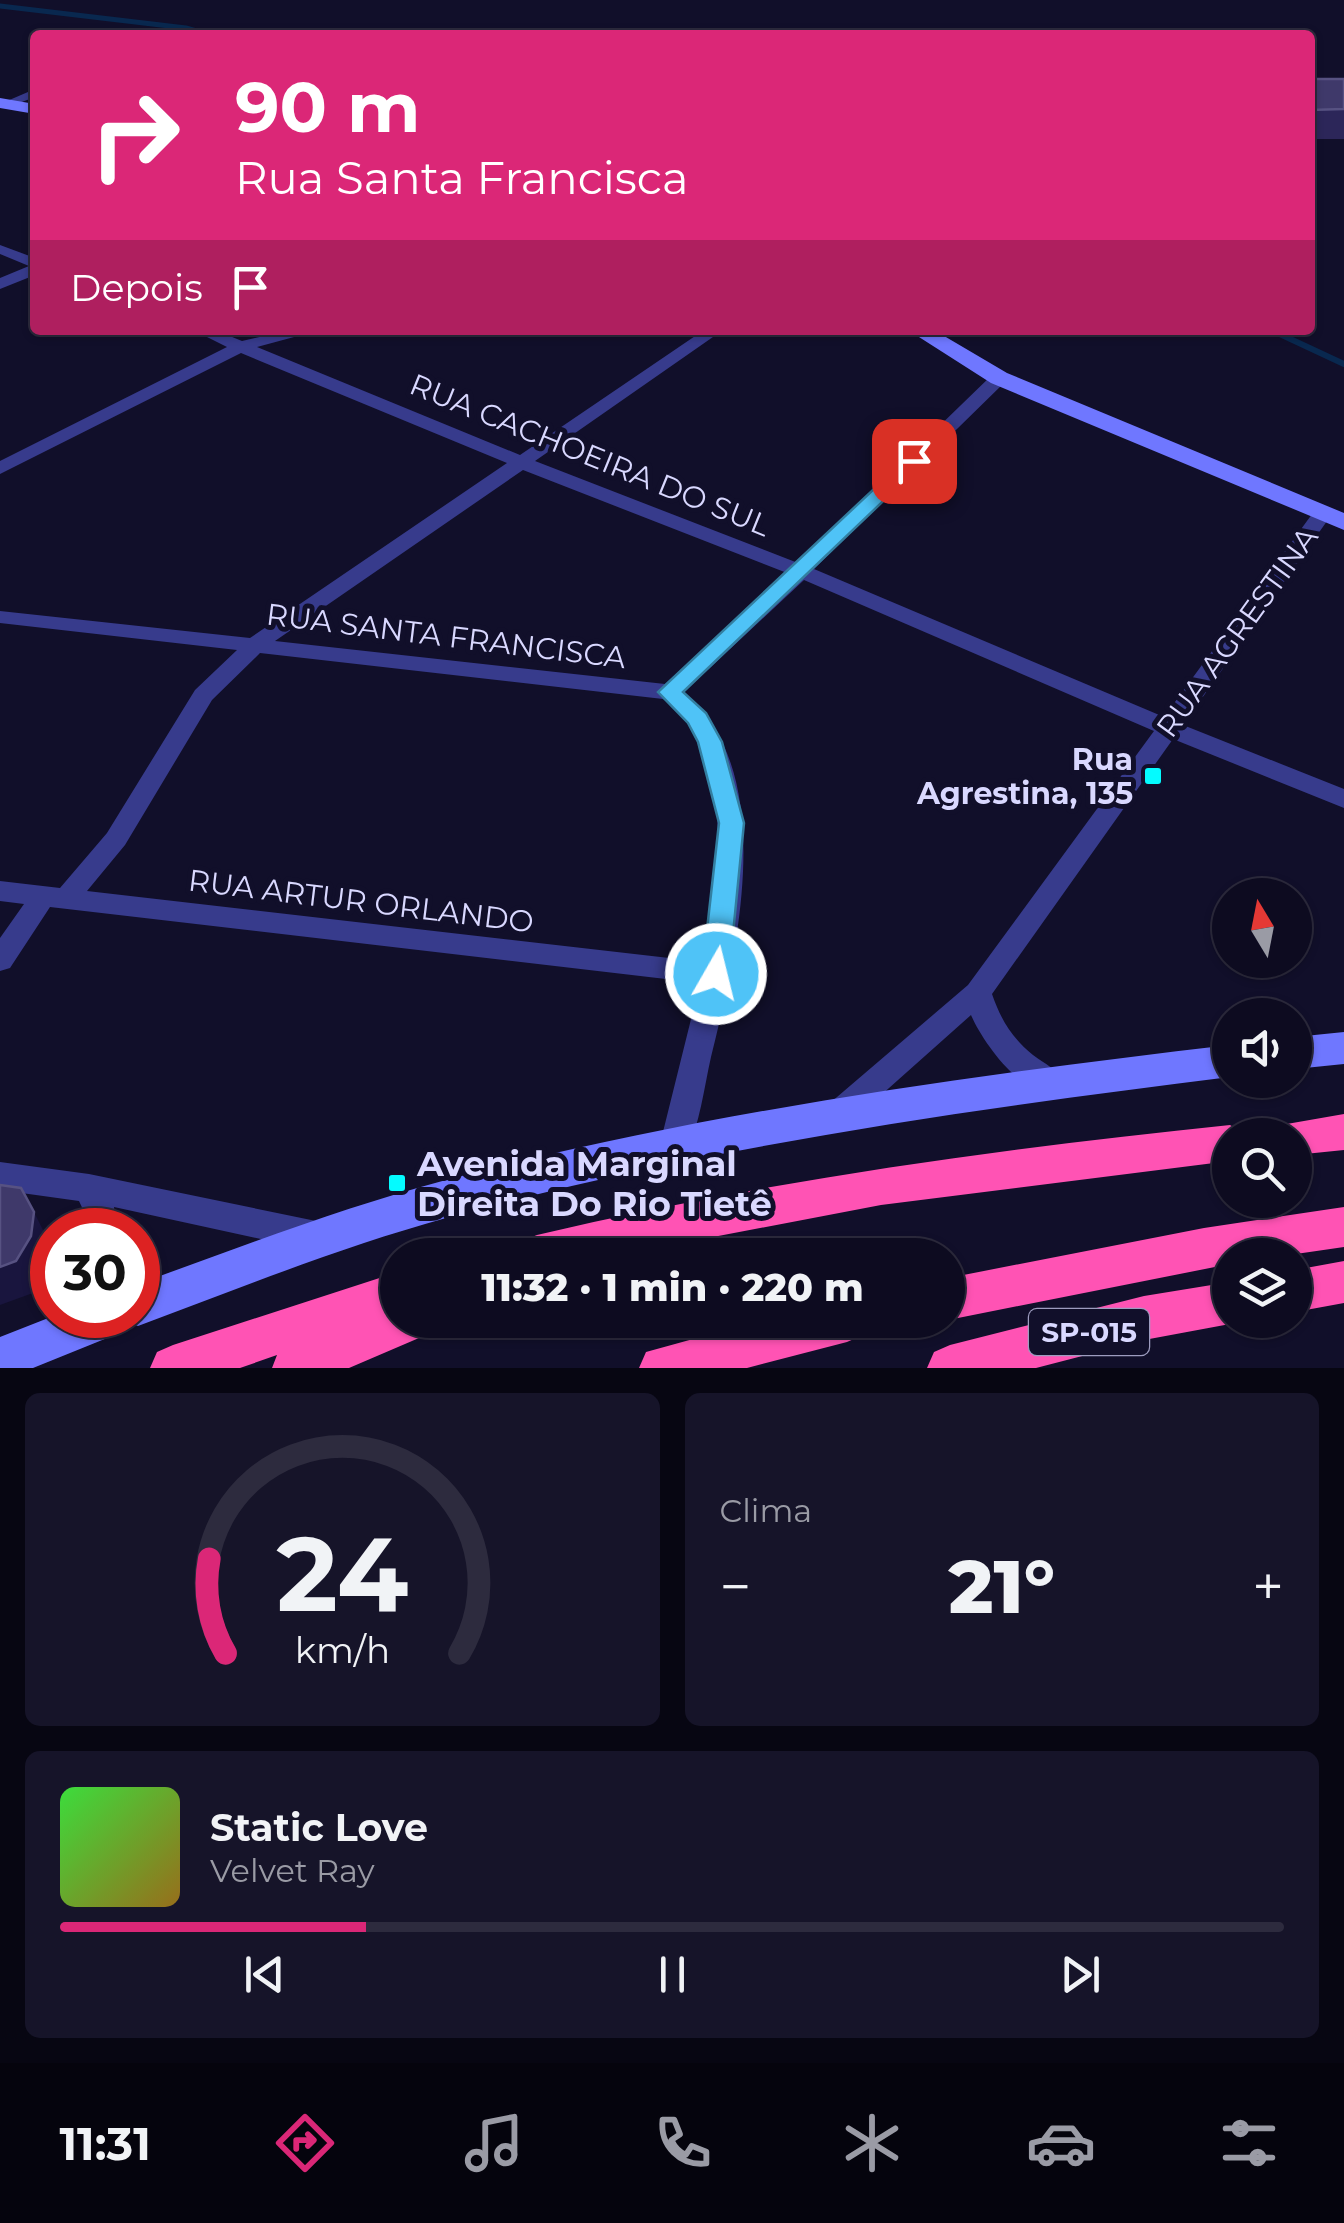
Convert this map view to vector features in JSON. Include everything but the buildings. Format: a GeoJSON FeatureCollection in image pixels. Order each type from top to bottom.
{"type":"FeatureCollection","features":[{"type":"Feature","properties":{"kind":"highway"},"geometry":{"type":"LineString","coordinates":[[1312,1135],[1344,1132]]}},
{"type":"Feature","properties":{"kind":"highway"},"geometry":{"type":"LineString","coordinates":[[604,1238],[674,1220],[1078,1159],[1212,1145]]}},
{"type":"Feature","properties":{"kind":"highway"},"geometry":{"type":"LineString","coordinates":[[627,1238],[674,1220]]}},
{"type":"Feature","properties":{"kind":"highway"},"geometry":{"type":"LineString","coordinates":[[965,1296],[1204,1248],[1344,1228]]}},
{"type":"Feature","properties":{"kind":"highway"},"geometry":{"type":"LineString","coordinates":[[1312,1288],[1344,1282]]}},
{"type":"Feature","properties":{"kind":"highway"},"geometry":{"type":"LineString","coordinates":[[173,1368],[380,1299]]}},
{"type":"Feature","properties":{"kind":"highway","name":"SP-015"},"geometry":{"type":"LineString","coordinates":[[950,1368],[1144,1318],[1212,1306]]}},
{"type":"Feature","properties":{"kind":"highway"},"geometry":{"type":"LineString","coordinates":[[295,1368],[380,1333]]}},
{"type":"Feature","properties":{"kind":"highway"},"geometry":{"type":"LineString","coordinates":[[662,1368],[778,1338]]}},
{"type":"Feature","properties":{"kind":"main road"},"geometry":{"type":"LineString","coordinates":[[3,104],[30,108]]}},
{"type":"Feature","properties":{"kind":"main road"},"geometry":{"type":"LineString","coordinates":[[927,335],[999,378],[1333,518]]}},
{"type":"Feature","properties":{"kind":"main road"},"geometry":{"type":"LineString","coordinates":[[1312,1051],[1344,1048]]}},
{"type":"Feature","properties":{"kind":"main road"},"geometry":{"type":"LineString","coordinates":[[160,1297],[322,1237],[443,1200],[676,1144],[840,1112],[1212,1063]]}},
{"type":"Feature","properties":{"kind":"main road"},"geometry":{"type":"LineString","coordinates":[[0,1359],[40,1338]]}},
{"type":"Feature","properties":{"kind":"street"},"geometry":{"type":"LineString","coordinates":[[3,104],[30,94]]}},
{"type":"Feature","properties":{"kind":"street"},"geometry":{"type":"LineString","coordinates":[[0,249],[30,264]]}},
{"type":"Feature","properties":{"kind":"street"},"geometry":{"type":"LineString","coordinates":[[0,284],[30,269]]}},
{"type":"Feature","properties":{"kind":"street","name":"RUA CACHOEIRA DO SUL"},"geometry":{"type":"LineString","coordinates":[[214,335],[520,462],[801,571],[1344,799]]}},
{"type":"Feature","properties":{"kind":"street"},"geometry":{"type":"LineString","coordinates":[[0,468],[241,346],[290,335]]}},
{"type":"Feature","properties":{"kind":"street"},"geometry":{"type":"LineString","coordinates":[[0,960],[55,898],[116,839],[203,695],[256,644],[708,335]]}},
{"type":"Feature","properties":{"kind":"street"},"geometry":{"type":"LineString","coordinates":[[676,1144],[716,974],[732,823],[710,742],[698,718],[670,692],[999,378]]}},
{"type":"Feature","properties":{"kind":"street","name":"RUA AGRESTINA"},"geometry":{"type":"LineString","coordinates":[[840,1112],[978,993],[1168,728],[1333,518]]}},
{"type":"Feature","properties":{"kind":"street","name":"RUA SANTA FRANCISCA"},"geometry":{"type":"LineString","coordinates":[[0,618],[670,692]]}},
{"type":"Feature","properties":{"kind":"street","name":"RUA ARTUR ORLANDO"},"geometry":{"type":"LineString","coordinates":[[0,890],[716,974]]}},
{"type":"Feature","properties":{"kind":"street"},"geometry":{"type":"LineString","coordinates":[[978,993],[987,1025],[1010,1055],[1050,1082]]}},
{"type":"Feature","properties":{"kind":"street"},"geometry":{"type":"LineString","coordinates":[[0,1176],[89,1188],[322,1237]]}},
{"type":"Feature","properties":{"kind":"street"},"geometry":{"type":"LineString","coordinates":[[89,1188],[98,1208]]}},
{"type":"Feature","properties":{"kind":"waterway"},"geometry":{"type":"LineString","coordinates":[[0,6],[193,30]]}},
{"type":"Feature","properties":{"kind":"waterway"},"geometry":{"type":"LineString","coordinates":[[1282,335],[1344,364]]}},
{"type":"Feature","properties":{"kind":"place","name":"Rua Agrestina, 135"},"geometry":{"type":"Point","coordinates":[1153,776]}},
{"type":"Feature","properties":{"kind":"place","name":"Avenida Marginal Direita Do Rio Tietê"},"geometry":{"type":"Point","coordinates":[397,1183]}},
{"type":"Feature","properties":{"kind":"route"},"geometry":{"type":"LineString","coordinates":[[716,974],[730,871],[732,823],[710,742],[698,718],[670,692],[914,461]]}}]}
